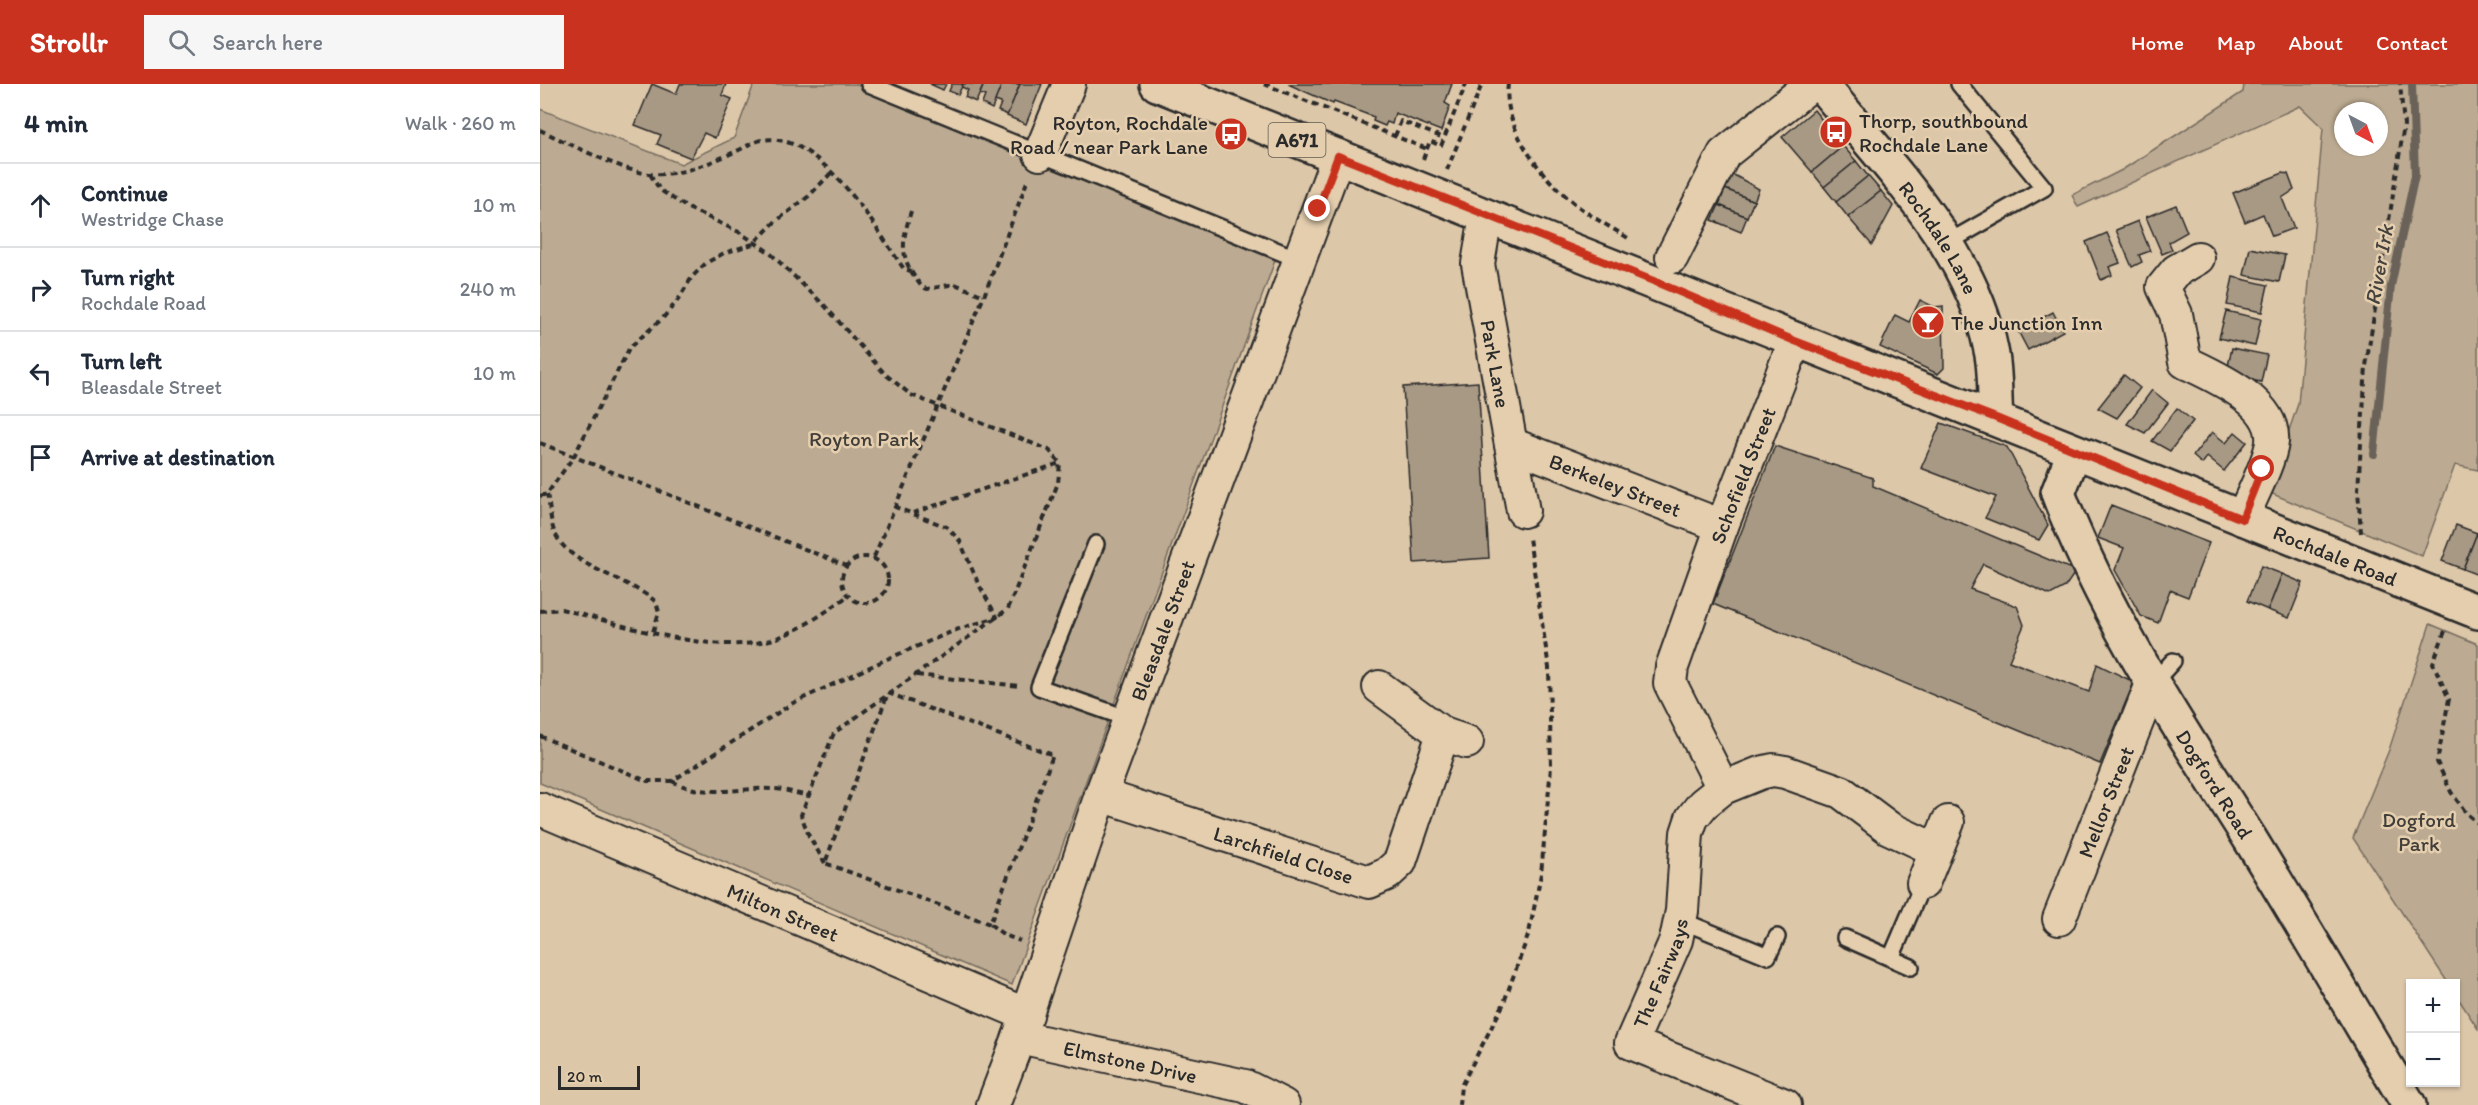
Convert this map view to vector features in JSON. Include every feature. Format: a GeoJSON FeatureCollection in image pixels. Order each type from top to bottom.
{"type":"FeatureCollection","features":[{"type":"Feature","properties":{"kind":"main road","name":"Rochdale Road"},"geometry":{"type":"LineString","coordinates":[[1157,84],[2467,608]]}},
{"type":"Feature","properties":{"kind":"main road","name":"Rochdale Lane"},"geometry":{"type":"LineString","coordinates":[[1821,84],[1947,243],[1977,302],[1992,351],[1996,418]]}},
{"type":"Feature","properties":{"kind":"main road","name":"Dogford Road"},"geometry":{"type":"LineString","coordinates":[[2074,452],[2058,493],[2077,543],[2163,672],[2275,880],[2409,1105]]}},
{"type":"Feature","properties":{"kind":"street"},"geometry":{"type":"LineString","coordinates":[[1040,154],[1069,84]]}},
{"type":"Feature","properties":{"kind":"street"},"geometry":{"type":"LineString","coordinates":[[1672,257],[1724,154],[1812,84]]}},
{"type":"Feature","properties":{"kind":"street","name":"Bleasdale Street"},"geometry":{"type":"LineString","coordinates":[[993,1105],[1023,1026],[1101,795],[1338,156]]}},
{"type":"Feature","properties":{"kind":"street","name":"Park Lane"},"geometry":{"type":"LineString","coordinates":[[1486,216],[1478,264],[1523,511]]}},
{"type":"Feature","properties":{"kind":"street"},"geometry":{"type":"LineString","coordinates":[[2198,258],[2176,271],[2163,286],[2176,314],[2185,362],[2233,386],[2267,417],[2272,441],[2242,519]]}},
{"type":"Feature","properties":{"kind":"street","name":"Schofield Street"},"geometry":{"type":"LineString","coordinates":[[1723,788],[1670,683],[1672,667],[1722,526],[1795,341]]}},
{"type":"Feature","properties":{"kind":"street","name":"Berkeley Street"},"geometry":{"type":"LineString","coordinates":[[1511,444],[1722,526]]}},
{"type":"Feature","properties":{"kind":"street","name":"Mellor Street"},"geometry":{"type":"LineString","coordinates":[[2059,919],[2163,672]]}},
{"type":"Feature","properties":{"kind":"street","name":"Larchfield Close"},"geometry":{"type":"LineString","coordinates":[[1101,795],[1369,882],[1387,874],[1400,862],[1455,738],[1379,687]]}},
{"type":"Feature","properties":{"kind":"street","name":"The Fairways"},"geometry":{"type":"LineString","coordinates":[[1785,1105],[1631,1043],[1676,940],[1680,920],[1687,832],[1692,818],[1703,804],[1723,788],[1773,770],[1841,792],[1889,828],[1936,850]]}},
{"type":"Feature","properties":{"kind":"street","name":"Milton Street"},"geometry":{"type":"LineString","coordinates":[[540,809],[1023,1026]]}},
{"type":"Feature","properties":{"kind":"street"},"geometry":{"type":"LineString","coordinates":[[1923,883],[1948,822]]}},
{"type":"Feature","properties":{"kind":"street","name":"Elmstone Drive"},"geometry":{"type":"LineString","coordinates":[[1023,1026],[1245,1086],[1276,1104]]}},
{"type":"Feature","properties":{"kind":"lane"},"geometry":{"type":"LineString","coordinates":[[869,84],[1300,260]]}},
{"type":"Feature","properties":{"kind":"lane"},"geometry":{"type":"LineString","coordinates":[[1947,243],[2044,188],[1959,84]]}},
{"type":"Feature","properties":{"kind":"lane"},"geometry":{"type":"LineString","coordinates":[[1096,544],[1039,687],[1129,719]]}},
{"type":"Feature","properties":{"kind":"lane"},"geometry":{"type":"LineString","coordinates":[[1891,958],[1923,883]]}},
{"type":"Feature","properties":{"kind":"lane"},"geometry":{"type":"LineString","coordinates":[[1680,920],[1768,956],[1777,937]]}},
{"type":"Feature","properties":{"kind":"lane"},"geometry":{"type":"LineString","coordinates":[[1845,938],[1911,967]]}},
{"type":"Feature","properties":{"kind":"path"},"geometry":{"type":"LineString","coordinates":[[1264,84],[1427,149]]}},
{"type":"Feature","properties":{"kind":"path"},"geometry":{"type":"LineString","coordinates":[[1420,165],[1430,141],[1441,146],[1466,84]]}},
{"type":"Feature","properties":{"kind":"path"},"geometry":{"type":"LineString","coordinates":[[1445,175],[1482,84]]}},
{"type":"Feature","properties":{"kind":"path"},"geometry":{"type":"LineString","coordinates":[[1508,84],[1509,114],[1515,133],[1556,188],[1574,204],[1632,241]]}},
{"type":"Feature","properties":{"kind":"path"},"geometry":{"type":"LineString","coordinates":[[2363,567],[2358,490],[2366,366],[2404,125],[2400,84]]}},
{"type":"Feature","properties":{"kind":"path"},"geometry":{"type":"LineString","coordinates":[[1395,136],[1401,120],[1444,138]]}},
{"type":"Feature","properties":{"kind":"path"},"geometry":{"type":"LineString","coordinates":[[540,130],[629,169],[650,174],[692,171],[762,140],[792,143],[814,157],[847,187],[904,269],[911,271]]}},
{"type":"Feature","properties":{"kind":"path"},"geometry":{"type":"LineString","coordinates":[[874,557],[984,296],[1040,154]]}},
{"type":"Feature","properties":{"kind":"path"},"geometry":{"type":"LineString","coordinates":[[540,496],[547,494],[574,456],[630,347],[663,318],[678,300],[692,277],[706,263],[724,253],[753,244],[809,196],[831,172]]}},
{"type":"Feature","properties":{"kind":"path"},"geometry":{"type":"LineString","coordinates":[[650,174],[660,190],[686,207],[739,232],[753,244],[769,252],[825,306],[885,374],[911,395],[1049,450],[1060,463],[1058,483],[1008,609],[888,693],[834,733],[801,815],[809,836],[825,863],[990,924],[1053,755],[888,693]]}},
{"type":"Feature","properties":{"kind":"path"},"geometry":{"type":"LineString","coordinates":[[911,211],[903,239],[903,255],[911,271],[927,289],[955,284],[984,296]]}},
{"type":"Feature","properties":{"kind":"path"},"geometry":{"type":"LineString","coordinates":[[540,443],[847,566]]}},
{"type":"Feature","properties":{"kind":"path"},"geometry":{"type":"LineString","coordinates":[[912,513],[1060,463]]}},
{"type":"Feature","properties":{"kind":"path"},"geometry":{"type":"LineString","coordinates":[[547,494],[554,530],[562,546],[572,556],[623,580],[656,602],[659,612],[653,632]]}},
{"type":"Feature","properties":{"kind":"path"},"geometry":{"type":"LineString","coordinates":[[895,507],[947,526],[960,541],[978,583],[997,617]]}},
{"type":"Feature","properties":{"kind":"path"},"geometry":{"type":"LineString","coordinates":[[1459,1105],[1461,1086],[1503,1005],[1528,933],[1541,874],[1551,767],[1549,668],[1534,559],[1523,511]]}},
{"type":"Feature","properties":{"kind":"path"},"geometry":{"type":"LineString","coordinates":[[861,557],[874,557],[887,570],[888,586],[884,594],[870,603],[854,601],[848,596],[842,581],[847,566],[861,557]]}},
{"type":"Feature","properties":{"kind":"path"},"geometry":{"type":"LineString","coordinates":[[540,611],[561,609],[653,632],[722,646],[776,638],[827,611],[848,596]]}},
{"type":"Feature","properties":{"kind":"path"},"geometry":{"type":"LineString","coordinates":[[2467,608],[2433,663],[2450,699],[2437,762],[2451,792],[2467,814],[2478,823]]}},
{"type":"Feature","properties":{"kind":"path"},"geometry":{"type":"LineString","coordinates":[[672,781],[794,703],[887,658],[956,630],[997,617]]}},
{"type":"Feature","properties":{"kind":"path"},"geometry":{"type":"LineString","coordinates":[[916,675],[1039,687]]}},
{"type":"Feature","properties":{"kind":"path"},"geometry":{"type":"LineString","coordinates":[[825,863],[888,693]]}},
{"type":"Feature","properties":{"kind":"path"},"geometry":{"type":"LineString","coordinates":[[540,736],[647,781],[672,781],[681,786],[727,793],[773,789],[809,796]]}},
{"type":"Feature","properties":{"kind":"green space","name":"Royton Park"},"geometry":{"type":"Polygon","coordinates":[[[754,84],[856,84],[1277,255],[1012,985],[540,783],[540,109],[681,164],[734,138],[754,84]]]}},
{"type":"Feature","properties":{"kind":"green space"},"geometry":{"type":"Polygon","coordinates":[[[2244,84],[2478,84],[2478,470],[2455,465],[2422,556],[2268,492],[2298,404],[2323,128],[2300,106],[2078,207],[2072,195],[2122,170],[2243,92],[2244,84]]]}},
{"type":"Feature","properties":{"kind":"green space","name":"Dogford Park"},"geometry":{"type":"Polygon","coordinates":[[[2430,624],[2478,644],[2478,1029],[2460,1001],[2460,979],[2445,979],[2353,838],[2389,750],[2430,624]]]}},
{"type":"Feature","properties":{"kind":"building"},"geometry":{"type":"Polygon","coordinates":[[[652,84],[676,94],[680,84],[726,84],[722,95],[732,99],[715,138],[704,133],[691,158],[657,144],[661,135],[635,125],[652,84]]]}},
{"type":"Feature","properties":{"kind":"building"},"geometry":{"type":"Polygon","coordinates":[[[930,84],[946,84],[943,90],[930,84]]]}},
{"type":"Feature","properties":{"kind":"building"},"geometry":{"type":"Polygon","coordinates":[[[952,84],[963,84],[958,95],[949,91],[952,84]]]}},
{"type":"Feature","properties":{"kind":"building"},"geometry":{"type":"Polygon","coordinates":[[[963,84],[984,84],[976,102],[965,97],[968,90],[962,87],[963,84]]]}},
{"type":"Feature","properties":{"kind":"building"},"geometry":{"type":"Polygon","coordinates":[[[984,84],[1002,84],[992,109],[982,104],[985,96],[980,94],[984,84]]]}},
{"type":"Feature","properties":{"kind":"building"},"geometry":{"type":"Polygon","coordinates":[[[1002,84],[1020,84],[1008,115],[998,111],[1001,103],[995,101],[1002,84]]]}},
{"type":"Feature","properties":{"kind":"building"},"geometry":{"type":"Polygon","coordinates":[[[1020,84],[1042,84],[1026,124],[1007,116],[1020,84]]]}},
{"type":"Feature","properties":{"kind":"building"},"geometry":{"type":"Polygon","coordinates":[[[1288,84],[1452,84],[1445,103],[1450,106],[1441,131],[1395,113],[1392,124],[1387,122],[1385,126],[1373,121],[1374,117],[1334,102],[1333,104],[1288,84]]]}},
{"type":"Feature","properties":{"kind":"building"},"geometry":{"type":"Polygon","coordinates":[[[1814,110],[1843,146],[1812,172],[1782,137],[1814,110]]]}},
{"type":"Feature","properties":{"kind":"building"},"geometry":{"type":"Polygon","coordinates":[[[1843,146],[1856,161],[1824,187],[1812,172],[1843,146]]]}},
{"type":"Feature","properties":{"kind":"building"},"geometry":{"type":"Polygon","coordinates":[[[1856,161],[1868,176],[1836,202],[1824,187],[1856,161]]]}},
{"type":"Feature","properties":{"kind":"building"},"geometry":{"type":"Polygon","coordinates":[[[2283,173],[2288,174],[2294,190],[2282,198],[2294,228],[2272,236],[2263,214],[2245,222],[2233,193],[2283,173]]]}},
{"type":"Feature","properties":{"kind":"building"},"geometry":{"type":"Polygon","coordinates":[[[1732,174],[1759,189],[1754,201],[1725,189],[1732,174]]]}},
{"type":"Feature","properties":{"kind":"building"},"geometry":{"type":"Polygon","coordinates":[[[1868,176],[1881,191],[1848,217],[1836,202],[1868,176]]]}},
{"type":"Feature","properties":{"kind":"building"},"geometry":{"type":"Polygon","coordinates":[[[1725,189],[1754,201],[1747,217],[1719,205],[1725,189]]]}},
{"type":"Feature","properties":{"kind":"building"},"geometry":{"type":"Polygon","coordinates":[[[1881,191],[1893,206],[1872,245],[1848,217],[1881,191]]]}},
{"type":"Feature","properties":{"kind":"building"},"geometry":{"type":"Polygon","coordinates":[[[1719,205],[1747,217],[1741,232],[1712,220],[1719,205]]]}},
{"type":"Feature","properties":{"kind":"building"},"geometry":{"type":"Polygon","coordinates":[[[2176,205],[2187,232],[2169,242],[2172,250],[2162,254],[2146,217],[2176,205]]]}},
{"type":"Feature","properties":{"kind":"building"},"geometry":{"type":"Polygon","coordinates":[[[2138,221],[2150,251],[2139,255],[2142,262],[2132,267],[2116,230],[2138,221]]]}},
{"type":"Feature","properties":{"kind":"building"},"geometry":{"type":"Polygon","coordinates":[[[2107,233],[2120,263],[2109,267],[2112,275],[2101,280],[2086,242],[2107,233]]]}},
{"type":"Feature","properties":{"kind":"building"},"geometry":{"type":"Polygon","coordinates":[[[2250,248],[2285,255],[2279,282],[2244,275],[2250,248]]]}},
{"type":"Feature","properties":{"kind":"building"},"geometry":{"type":"Polygon","coordinates":[[[2233,277],[2268,285],[2262,312],[2227,305],[2233,277]]]}},
{"type":"Feature","properties":{"kind":"building"},"geometry":{"type":"Polygon","coordinates":[[[1920,300],[1934,307],[1943,306],[1944,368],[1938,374],[1880,347],[1895,315],[1909,322],[1920,300]]]}},
{"type":"Feature","properties":{"kind":"building"},"geometry":{"type":"Polygon","coordinates":[[[2226,311],[2261,319],[2255,346],[2219,338],[2226,311]]]}},
{"type":"Feature","properties":{"kind":"building"},"geometry":{"type":"Polygon","coordinates":[[[2053,312],[2063,331],[2028,350],[2018,331],[2053,312]]]}},
{"type":"Feature","properties":{"kind":"building"},"geometry":{"type":"Polygon","coordinates":[[[2232,348],[2267,355],[2261,382],[2226,375],[2232,348]]]}},
{"type":"Feature","properties":{"kind":"building"},"geometry":{"type":"Polygon","coordinates":[[[2124,375],[2140,388],[2117,418],[2098,408],[2124,375]]]}},
{"type":"Feature","properties":{"kind":"building"},"geometry":{"type":"Polygon","coordinates":[[[1478,382],[1489,558],[1414,563],[1403,387],[1478,382]]]}},
{"type":"Feature","properties":{"kind":"building"},"geometry":{"type":"Polygon","coordinates":[[[2152,390],[2168,403],[2145,433],[2127,424],[2152,390]]]}},
{"type":"Feature","properties":{"kind":"building"},"geometry":{"type":"Polygon","coordinates":[[[2177,408],[2193,421],[2170,451],[2152,441],[2177,408]]]}},
{"type":"Feature","properties":{"kind":"building"},"geometry":{"type":"Polygon","coordinates":[[[1941,423],[2007,447],[2048,525],[2039,540],[1985,518],[1996,497],[1921,468],[1941,423]]]}},
{"type":"Feature","properties":{"kind":"building"},"geometry":{"type":"Polygon","coordinates":[[[2212,432],[2226,443],[2235,432],[2247,442],[2224,471],[2207,457],[2202,464],[2193,456],[2212,432]]]}},
{"type":"Feature","properties":{"kind":"building"},"geometry":{"type":"Polygon","coordinates":[[[1775,446],[1873,478],[1873,486],[2076,571],[2065,587],[2050,595],[1983,564],[1970,589],[2017,606],[2024,625],[2009,661],[2089,692],[2097,664],[2134,682],[2100,764],[1713,604],[1775,446]]]}},
{"type":"Feature","properties":{"kind":"building"},"geometry":{"type":"Polygon","coordinates":[[[2111,505],[2209,543],[2188,597],[2170,590],[2158,623],[2141,616],[2115,570],[2124,548],[2098,538],[2111,505]]]}},
{"type":"Feature","properties":{"kind":"building"},"geometry":{"type":"Polygon","coordinates":[[[2456,525],[2477,533],[2463,569],[2442,561],[2456,525]]]}},
{"type":"Feature","properties":{"kind":"building"},"geometry":{"type":"Polygon","coordinates":[[[2478,534],[2478,575],[2463,569],[2478,534]]]}},
{"type":"Feature","properties":{"kind":"building"},"geometry":{"type":"Polygon","coordinates":[[[2261,566],[2282,574],[2268,610],[2247,601],[2261,566]]]}},
{"type":"Feature","properties":{"kind":"building"},"geometry":{"type":"Polygon","coordinates":[[[2282,574],[2303,583],[2289,618],[2268,610],[2282,574]]]}},
{"type":"Feature","properties":{"kind":"waterway","name":"River Irk"},"geometry":{"type":"LineString","coordinates":[[2374,454],[2391,286],[2415,175],[2412,84]]}},
{"type":"Feature","properties":{"kind":"place","name":"Thorp, southbound Rochdale Lane"},"geometry":{"type":"Point","coordinates":[1836,132]}},
{"type":"Feature","properties":{"kind":"place","name":"Royton, Rochdale Road / near Park Lane"},"geometry":{"type":"Point","coordinates":[1231,134]}},
{"type":"Feature","properties":{"kind":"place","name":"The Junction Inn"},"geometry":{"type":"Point","coordinates":[1928,322]}},
{"type":"Feature","properties":{"kind":"route"},"geometry":{"type":"LineString","coordinates":[[1318,209],[1338,156],[1656,282],[1795,341],[1996,418],[2074,452],[2242,519],[2262,469]]}}]}
